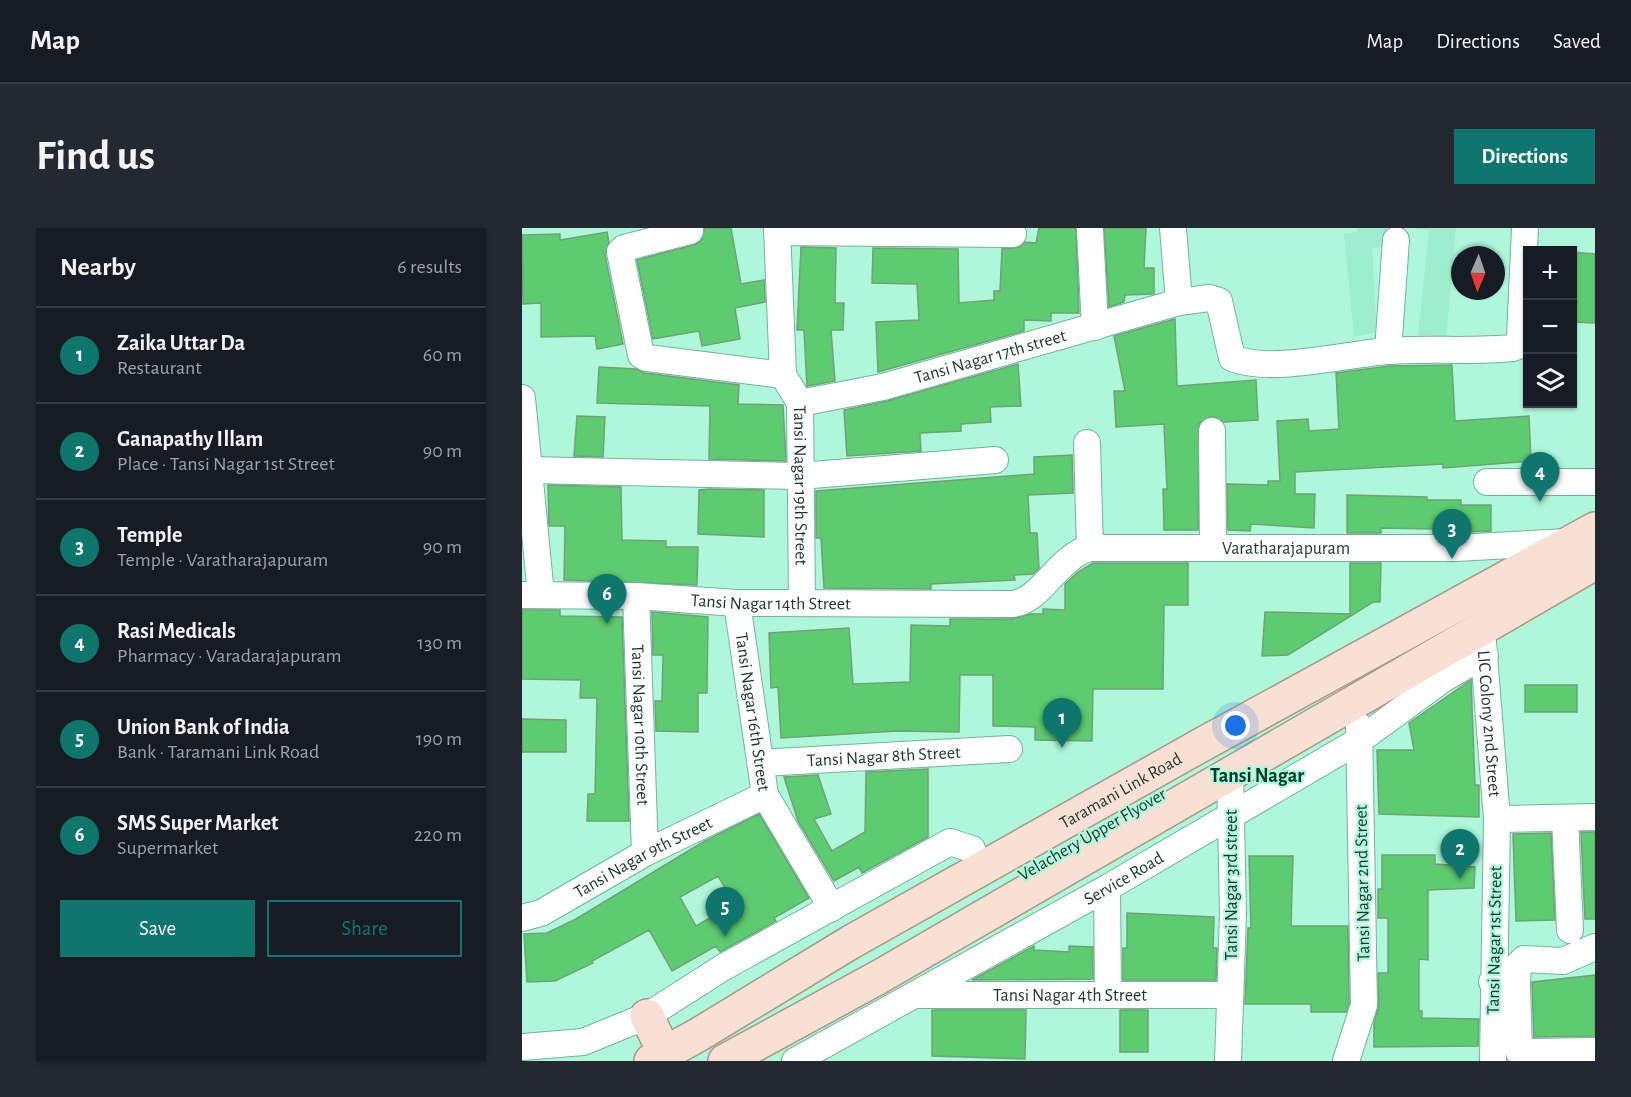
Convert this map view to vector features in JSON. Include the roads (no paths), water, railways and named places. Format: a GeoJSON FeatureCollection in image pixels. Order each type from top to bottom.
{"type":"FeatureCollection","features":[{"type":"Feature","properties":{"kind":"main road"},"geometry":{"type":"LineString","coordinates":[[725,1061],[817,1002],[1357,702],[1483,643],[1590,544]]}},
{"type":"Feature","properties":{"kind":"main road","name":"Velachery Upper Flyover"},"geometry":{"type":"LineString","coordinates":[[739,1011],[773,1015],[817,1002],[1590,544]]}},
{"type":"Feature","properties":{"kind":"main road","name":"Taramani Link Road"},"geometry":{"type":"LineString","coordinates":[[661,1058],[851,942],[1162,767],[1590,544]]}},
{"type":"Feature","properties":{"kind":"main road"},"geometry":{"type":"LineString","coordinates":[[647,1016],[661,1058]]}},
{"type":"Feature","properties":{"kind":"street"},"geometry":{"type":"LineString","coordinates":[[1173,228],[1179,302]]}},
{"type":"Feature","properties":{"kind":"street"},"geometry":{"type":"LineString","coordinates":[[1396,240],[1388,351],[1509,348],[1518,346],[1525,228]]}},
{"type":"Feature","properties":{"kind":"street"},"geometry":{"type":"LineString","coordinates":[[777,230],[926,230],[1013,234]]}},
{"type":"Feature","properties":{"kind":"street","name":"Tansi Nagar 19th Street"},"geometry":{"type":"LineString","coordinates":[[777,230],[783,375],[800,403],[802,603]]}},
{"type":"Feature","properties":{"kind":"street"},"geometry":{"type":"LineString","coordinates":[[690,231],[624,248],[620,252],[641,354],[647,358],[783,375]]}},
{"type":"Feature","properties":{"kind":"street"},"geometry":{"type":"LineString","coordinates":[[1090,231],[1095,327]]}},
{"type":"Feature","properties":{"kind":"street","name":"Tansi Nagar 17th street"},"geometry":{"type":"LineString","coordinates":[[800,403],[883,387],[1179,302],[1209,298],[1219,302],[1232,357],[1247,364],[1293,362],[1388,351]]}},
{"type":"Feature","properties":{"kind":"street"},"geometry":{"type":"LineString","coordinates":[[522,398],[530,470],[531,595]]}},
{"type":"Feature","properties":{"kind":"street"},"geometry":{"type":"LineString","coordinates":[[1212,431],[1213,548]]}},
{"type":"Feature","properties":{"kind":"street"},"geometry":{"type":"LineString","coordinates":[[1087,443],[1090,548]]}},
{"type":"Feature","properties":{"kind":"street"},"geometry":{"type":"LineString","coordinates":[[530,470],[800,476],[995,460]]}},
{"type":"Feature","properties":{"kind":"street"},"geometry":{"type":"LineString","coordinates":[[1487,482],[1595,482]]}},
{"type":"Feature","properties":{"kind":"street","name":"Varatharajapuram"},"geometry":{"type":"LineString","coordinates":[[1020,604],[1027,601],[1072,555],[1090,548],[1456,548],[1590,544]]}},
{"type":"Feature","properties":{"kind":"street","name":"Tansi Nagar 14th Street"},"geometry":{"type":"LineString","coordinates":[[531,595],[636,596],[737,603],[1020,604]]}},
{"type":"Feature","properties":{"kind":"street","name":"Tansi Nagar 10th Street"},"geometry":{"type":"LineString","coordinates":[[636,596],[645,853]]}},
{"type":"Feature","properties":{"kind":"street","name":"Tansi Nagar 16th Street"},"geometry":{"type":"LineString","coordinates":[[737,603],[765,795],[832,908]]}},
{"type":"Feature","properties":{"kind":"street","name":"Service Road"},"geometry":{"type":"LineString","coordinates":[[795,1061],[1107,888],[1360,740],[1443,679],[1483,643]]}},
{"type":"Feature","properties":{"kind":"street","name":"LIC Colony 2nd Street"},"geometry":{"type":"LineString","coordinates":[[1483,643],[1497,819]]}},
{"type":"Feature","properties":{"kind":"street","name":"Tansi Nagar 2nd Street"},"geometry":{"type":"LineString","coordinates":[[1346,1061],[1364,1005],[1360,740],[1357,702]]}},
{"type":"Feature","properties":{"kind":"street","name":"Tansi Nagar 8th Street"},"geometry":{"type":"LineString","coordinates":[[760,763],[1009,749]]}},
{"type":"Feature","properties":{"kind":"street","name":"Tansi Nagar 3rd street"},"geometry":{"type":"LineString","coordinates":[[1228,1061],[1233,914],[1230,774]]}},
{"type":"Feature","properties":{"kind":"street","name":"Tansi Nagar 9th Street"},"geometry":{"type":"LineString","coordinates":[[522,918],[541,913],[645,853],[765,795]]}},
{"type":"Feature","properties":{"kind":"street"},"geometry":{"type":"LineString","coordinates":[[1497,819],[1595,817]]}},
{"type":"Feature","properties":{"kind":"street"},"geometry":{"type":"LineString","coordinates":[[1565,818],[1570,930]]}},
{"type":"Feature","properties":{"kind":"street","name":"Tansi Nagar 1st Street"},"geometry":{"type":"LineString","coordinates":[[1493,1061],[1505,983],[1497,819]]}},
{"type":"Feature","properties":{"kind":"street"},"geometry":{"type":"LineString","coordinates":[[522,1047],[583,1042],[647,1016],[722,968],[950,842],[972,849]]}},
{"type":"Feature","properties":{"kind":"street"},"geometry":{"type":"LineString","coordinates":[[1107,888],[1108,994]]}},
{"type":"Feature","properties":{"kind":"street"},"geometry":{"type":"LineString","coordinates":[[1595,947],[1563,961],[1524,959],[1505,983],[1519,1052],[1595,1051]]}},
{"type":"Feature","properties":{"kind":"street","name":"Tansi Nagar 4th Street"},"geometry":{"type":"LineString","coordinates":[[911,995],[1230,996]]}},
{"type":"Feature","properties":{"kind":"street"},"geometry":{"type":"LineString","coordinates":[[817,1002],[842,1034]]}},
{"type":"Feature","properties":{"kind":"place","name":"Rasi Medicals"},"geometry":{"type":"Point","coordinates":[1540,502]}},
{"type":"Feature","properties":{"kind":"place","name":"Temple"},"geometry":{"type":"Point","coordinates":[1452,559]}},
{"type":"Feature","properties":{"kind":"place","name":"SMS Super Market"},"geometry":{"type":"Point","coordinates":[607,624]}},
{"type":"Feature","properties":{"kind":"place","name":"Zaika Uttar Da"},"geometry":{"type":"Point","coordinates":[1062,748]}},
{"type":"Feature","properties":{"kind":"place","name":"Ganapathy Illam"},"geometry":{"type":"Point","coordinates":[1460,879]}},
{"type":"Feature","properties":{"kind":"place","name":"Union Bank of India"},"geometry":{"type":"Point","coordinates":[725,937]}},
{"type":"Feature","properties":{"kind":"district","name":"Tansi Nagar"},"geometry":{"type":"Point","coordinates":[1257,775]}}]}
